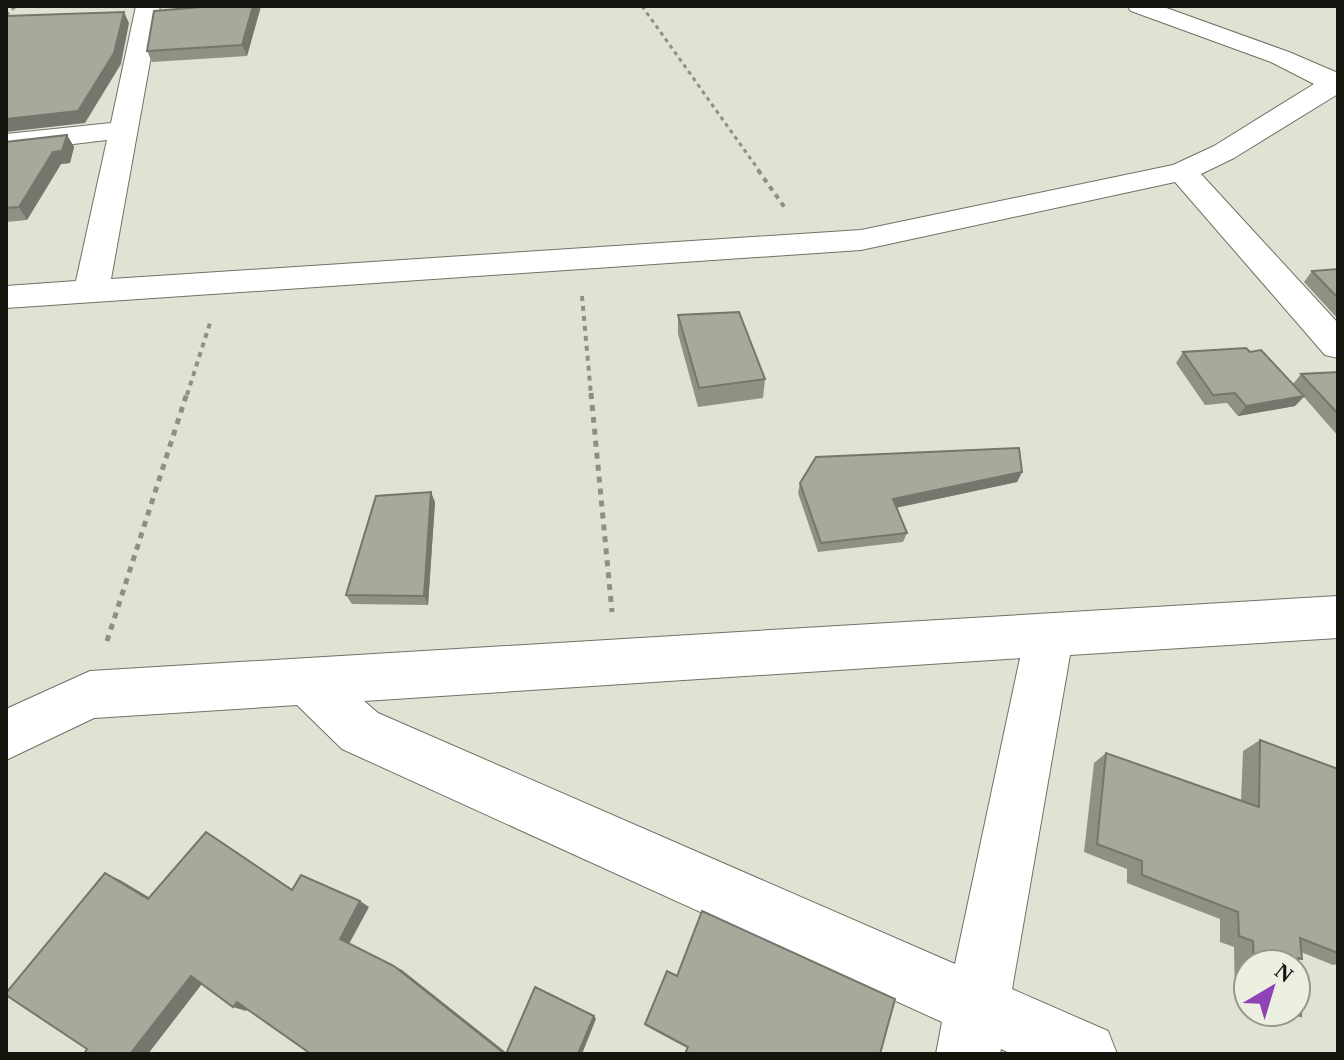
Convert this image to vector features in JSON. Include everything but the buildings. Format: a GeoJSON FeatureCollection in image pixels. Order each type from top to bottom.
{"type":"FeatureCollection","features":[{"type":"Feature","properties":{"kind":"street"},"geometry":{"type":"LineString","coordinates":[[1139,6],[1280,57],[1336,83]]}},
{"type":"Feature","properties":{"kind":"street"},"geometry":{"type":"LineString","coordinates":[[91,292],[150,11]]}},
{"type":"Feature","properties":{"kind":"street"},"geometry":{"type":"LineString","coordinates":[[6,297],[861,240],[1182,172],[1224,152],[1336,83]]}},
{"type":"Feature","properties":{"kind":"street"},"geometry":{"type":"LineString","coordinates":[[6,143],[124,130]]}},
{"type":"Feature","properties":{"kind":"street"},"geometry":{"type":"LineString","coordinates":[[1182,172],[1338,346]]}},
{"type":"Feature","properties":{"kind":"street"},"geometry":{"type":"LineString","coordinates":[[6,735],[90,695],[1338,617]]}},
{"type":"Feature","properties":{"kind":"street"},"geometry":{"type":"LineString","coordinates":[[972,1030],[1049,635]]}},
{"type":"Feature","properties":{"kind":"street"},"geometry":{"type":"LineString","coordinates":[[307,681],[360,731],[972,1030],[1085,1054]]}},
{"type":"Feature","properties":{"kind":"path"},"geometry":{"type":"LineString","coordinates":[[6,15],[16,6]]}},
{"type":"Feature","properties":{"kind":"path"},"geometry":{"type":"LineString","coordinates":[[642,6],[810,243]]}},
{"type":"Feature","properties":{"kind":"path"},"geometry":{"type":"LineString","coordinates":[[579,259],[617,662]]}},
{"type":"Feature","properties":{"kind":"path"},"geometry":{"type":"LineString","coordinates":[[90,695],[222,283]]}}]}
